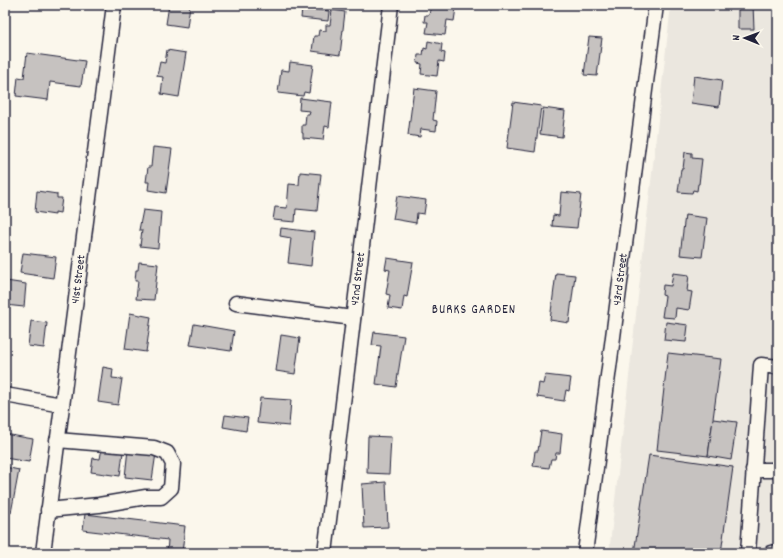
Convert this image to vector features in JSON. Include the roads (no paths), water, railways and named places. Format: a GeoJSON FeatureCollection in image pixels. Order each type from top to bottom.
{"type":"FeatureCollection","features":[{"type":"Feature","properties":{"kind":"street","name":"41st Street"},"geometry":{"type":"LineString","coordinates":[[43,553],[114,5]]}},
{"type":"Feature","properties":{"kind":"street","name":"42nd Street"},"geometry":{"type":"LineString","coordinates":[[325,553],[391,5]]}},
{"type":"Feature","properties":{"kind":"street","name":"43rd Street"},"geometry":{"type":"LineString","coordinates":[[585,553],[656,5]]}},
{"type":"Feature","properties":{"kind":"street"},"geometry":{"type":"LineString","coordinates":[[236,303],[353,318]]}},
{"type":"Feature","properties":{"kind":"street"},"geometry":{"type":"LineString","coordinates":[[748,553],[761,365],[778,367]]}},
{"type":"Feature","properties":{"kind":"street"},"geometry":{"type":"LineString","coordinates":[[5,395],[62,405]]}},
{"type":"Feature","properties":{"kind":"street"},"geometry":{"type":"LineString","coordinates":[[48,510],[99,505],[161,496],[171,488],[173,464],[167,453],[154,448],[57,440]]}},
{"type":"Feature","properties":{"kind":"street"},"geometry":{"type":"LineString","coordinates":[[753,470],[778,470]]}},
{"type":"Feature","properties":{"kind":"street"},"geometry":{"type":"LineString","coordinates":[[772,553],[778,552]]}},
{"type":"Feature","properties":{"kind":"district","name":"BURKS GARDEN"},"geometry":{"type":"Point","coordinates":[474,310]}}]}
